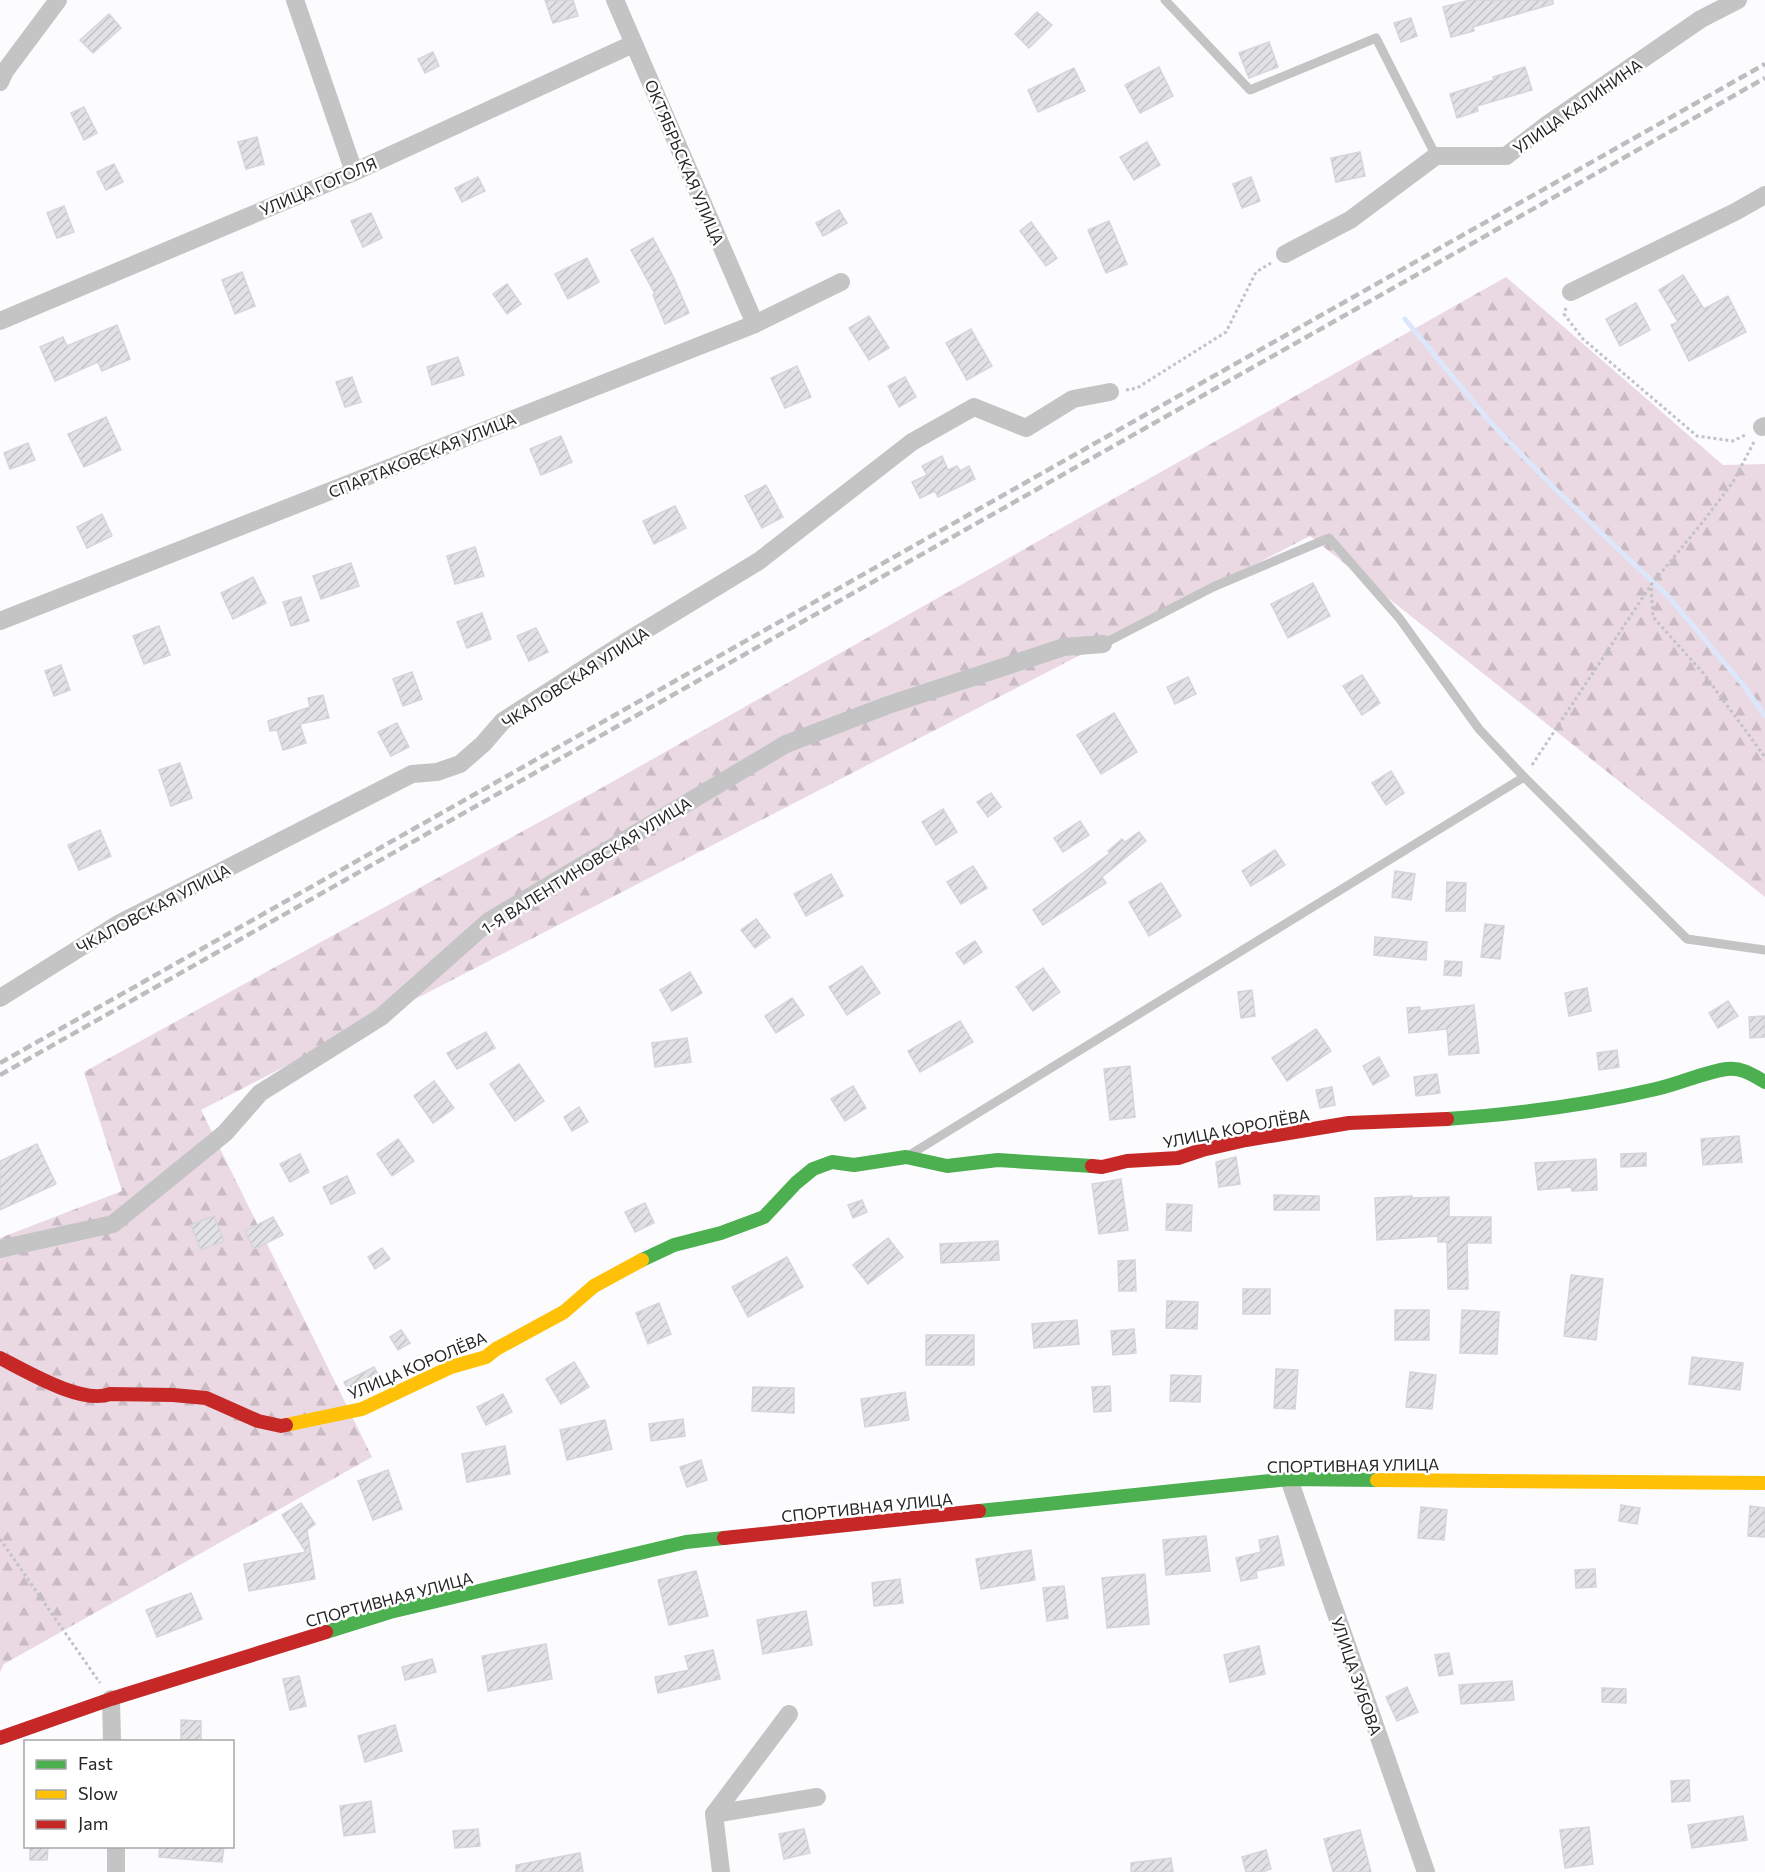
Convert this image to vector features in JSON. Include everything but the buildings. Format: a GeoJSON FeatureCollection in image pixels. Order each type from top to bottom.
{"type":"FeatureCollection","features":[{"type":"Feature","properties":{"kind":"street"},"geometry":{"type":"LineString","coordinates":[[0,81],[57,0]]}},
{"type":"Feature","properties":{"kind":"street"},"geometry":{"type":"LineString","coordinates":[[295,0],[354,172]]}},
{"type":"Feature","properties":{"kind":"street","name":"ОКТЯБРЬСКАЯ УЛИЦА"},"geometry":{"type":"LineString","coordinates":[[615,0],[755,324]]}},
{"type":"Feature","properties":{"kind":"street","name":"УЛИЦА КАЛИНИНА"},"geometry":{"type":"LineString","coordinates":[[1436,156],[1506,156],[1548,124],[1701,20],[1738,0]]}},
{"type":"Feature","properties":{"kind":"street","name":"УЛИЦА ГОГОЛЯ"},"geometry":{"type":"LineString","coordinates":[[0,321],[354,172],[633,44]]}},
{"type":"Feature","properties":{"kind":"street"},"geometry":{"type":"LineString","coordinates":[[1285,254],[1350,220],[1436,156]]}},
{"type":"Feature","properties":{"kind":"street"},"geometry":{"type":"LineString","coordinates":[[1571,292],[1765,195]]}},
{"type":"Feature","properties":{"kind":"street","name":"СПАРТАКОВСКАЯ УЛИЦА"},"geometry":{"type":"LineString","coordinates":[[0,621],[755,324],[841,282]]}},
{"type":"Feature","properties":{"kind":"street","name":"ЧКАЛОВСКАЯ УЛИЦА"},"geometry":{"type":"LineString","coordinates":[[0,998],[118,924],[412,774],[437,772],[460,764],[483,744],[503,721],[759,561],[912,442],[974,407],[1026,428],[1073,399],[1110,392]]}},
{"type":"Feature","properties":{"kind":"street","name":"1-Я ВАЛЕНТИНОВСКАЯ УЛИЦА"},"geometry":{"type":"LineString","coordinates":[[0,1249],[113,1224],[225,1133],[260,1093],[381,1017],[489,921],[786,744],[888,705],[1064,647],[1103,644]]}},
{"type":"Feature","properties":{"kind":"street","name":"УЛИЦА КОРОЛЁВА"},"geometry":{"type":"LineString","coordinates":[[0,1358],[58,1388],[102,1397],[172,1395],[206,1398],[258,1421],[281,1426],[362,1409],[450,1367],[486,1357],[496,1349],[564,1312],[594,1286],[636,1262],[674,1245],[721,1233],[764,1217],[813,1169],[832,1162],[854,1165],[906,1157],[947,1166],[998,1160],[1102,1167],[1127,1161],[1178,1158],[1246,1140],[1349,1123],[1491,1116],[1603,1100],[1657,1089],[1728,1069],[1746,1071],[1765,1082]]}},
{"type":"Feature","properties":{"kind":"street","name":"СПОРТИВНАЯ УЛИЦА"},"geometry":{"type":"LineString","coordinates":[[0,1738],[111,1699],[390,1612],[686,1542],[1288,1479],[1765,1483]]}},
{"type":"Feature","properties":{"kind":"street","name":"УЛИЦА ЗУБОВА"},"geometry":{"type":"LineString","coordinates":[[1288,1479],[1426,1872]]}},
{"type":"Feature","properties":{"kind":"street"},"geometry":{"type":"LineString","coordinates":[[111,1699],[112,1740]]}},
{"type":"Feature","properties":{"kind":"street"},"geometry":{"type":"LineString","coordinates":[[721,1872],[714,1814],[789,1714]]}},
{"type":"Feature","properties":{"kind":"street"},"geometry":{"type":"LineString","coordinates":[[714,1814],[817,1797]]}},
{"type":"Feature","properties":{"kind":"street"},"geometry":{"type":"LineString","coordinates":[[116,1848],[116,1872]]}},
{"type":"Feature","properties":{"kind":"lane"},"geometry":{"type":"LineString","coordinates":[[1165,0],[1250,90],[1377,38],[1436,156]]}},
{"type":"Feature","properties":{"kind":"lane"},"geometry":{"type":"LineString","coordinates":[[1103,644],[1213,587],[1329,538],[1400,619],[1479,729],[1524,777],[1687,939],[1765,950]]}},
{"type":"Feature","properties":{"kind":"lane"},"geometry":{"type":"LineString","coordinates":[[906,1157],[1524,777]]}},
{"type":"Feature","properties":{"kind":"path"},"geometry":{"type":"LineString","coordinates":[[1110,392],[1137,388],[1226,332],[1256,272],[1285,254]]}},
{"type":"Feature","properties":{"kind":"path"},"geometry":{"type":"LineString","coordinates":[[1571,292],[1564,314],[1583,339],[1697,436],[1733,441],[1763,427]]}},
{"type":"Feature","properties":{"kind":"path"},"geometry":{"type":"LineString","coordinates":[[1524,777],[1651,585],[1706,518],[1732,482],[1763,427]]}},
{"type":"Feature","properties":{"kind":"path"},"geometry":{"type":"LineString","coordinates":[[1651,585],[1653,617],[1704,674],[1765,757]]}},
{"type":"Feature","properties":{"kind":"path"},"geometry":{"type":"LineString","coordinates":[[0,1539],[111,1699]]}},
{"type":"Feature","properties":{"kind":"green space"},"geometry":{"type":"Polygon","coordinates":[[[1506,277],[1723,465],[1765,464],[1765,897],[1310,536],[201,1110],[372,1457],[4,1664],[0,1672],[0,1238],[122,1191],[84,1072],[596,791],[1506,277]]]}},
{"type":"Feature","properties":{"kind":"waterway"},"geometry":{"type":"LineString","coordinates":[[1405,319],[1490,422],[1559,493],[1668,596],[1744,686],[1765,716]]}},
{"type":"Feature","properties":{"kind":"railway"},"geometry":{"type":"LineString","coordinates":[[0,1063],[1765,64]]}},
{"type":"Feature","properties":{"kind":"railway"},"geometry":{"type":"LineString","coordinates":[[0,1075],[1765,78]]}},
{"type":"Feature","properties":{"kind":"traffic: fast"},"geometry":{"type":"LineString","coordinates":[[1447,1119],[1526,1112],[1604,1100],[1665,1087],[1727,1069],[1742,1070],[1765,1082]]}},
{"type":"Feature","properties":{"kind":"traffic: fast"},"geometry":{"type":"LineString","coordinates":[[642,1260],[674,1245],[721,1233],[764,1217],[796,1183],[813,1169],[832,1162],[854,1165],[906,1157],[947,1166],[998,1160],[1092,1166]]}},
{"type":"Feature","properties":{"kind":"traffic: fast"},"geometry":{"type":"LineString","coordinates":[[979,1511],[1289,1479],[1377,1480]]}},
{"type":"Feature","properties":{"kind":"traffic: fast"},"geometry":{"type":"LineString","coordinates":[[326,1632],[390,1612],[686,1542],[724,1538]]}},
{"type":"Feature","properties":{"kind":"traffic: slow"},"geometry":{"type":"LineString","coordinates":[[286,1425],[362,1409],[451,1367],[486,1357],[496,1349],[564,1312],[594,1286],[642,1260]]}},
{"type":"Feature","properties":{"kind":"traffic: slow"},"geometry":{"type":"LineString","coordinates":[[1377,1480],[1765,1483]]}},
{"type":"Feature","properties":{"kind":"traffic: jam"},"geometry":{"type":"LineString","coordinates":[[1092,1166],[1102,1167],[1127,1161],[1178,1158],[1246,1140],[1349,1123],[1447,1119]]}},
{"type":"Feature","properties":{"kind":"traffic: jam"},"geometry":{"type":"LineString","coordinates":[[0,1358],[54,1385],[85,1395],[173,1395],[206,1398],[258,1421],[286,1425]]}},
{"type":"Feature","properties":{"kind":"traffic: jam"},"geometry":{"type":"LineString","coordinates":[[724,1538],[979,1511]]}},
{"type":"Feature","properties":{"kind":"traffic: jam"},"geometry":{"type":"LineString","coordinates":[[0,1738],[111,1699],[326,1632]]}}]}
